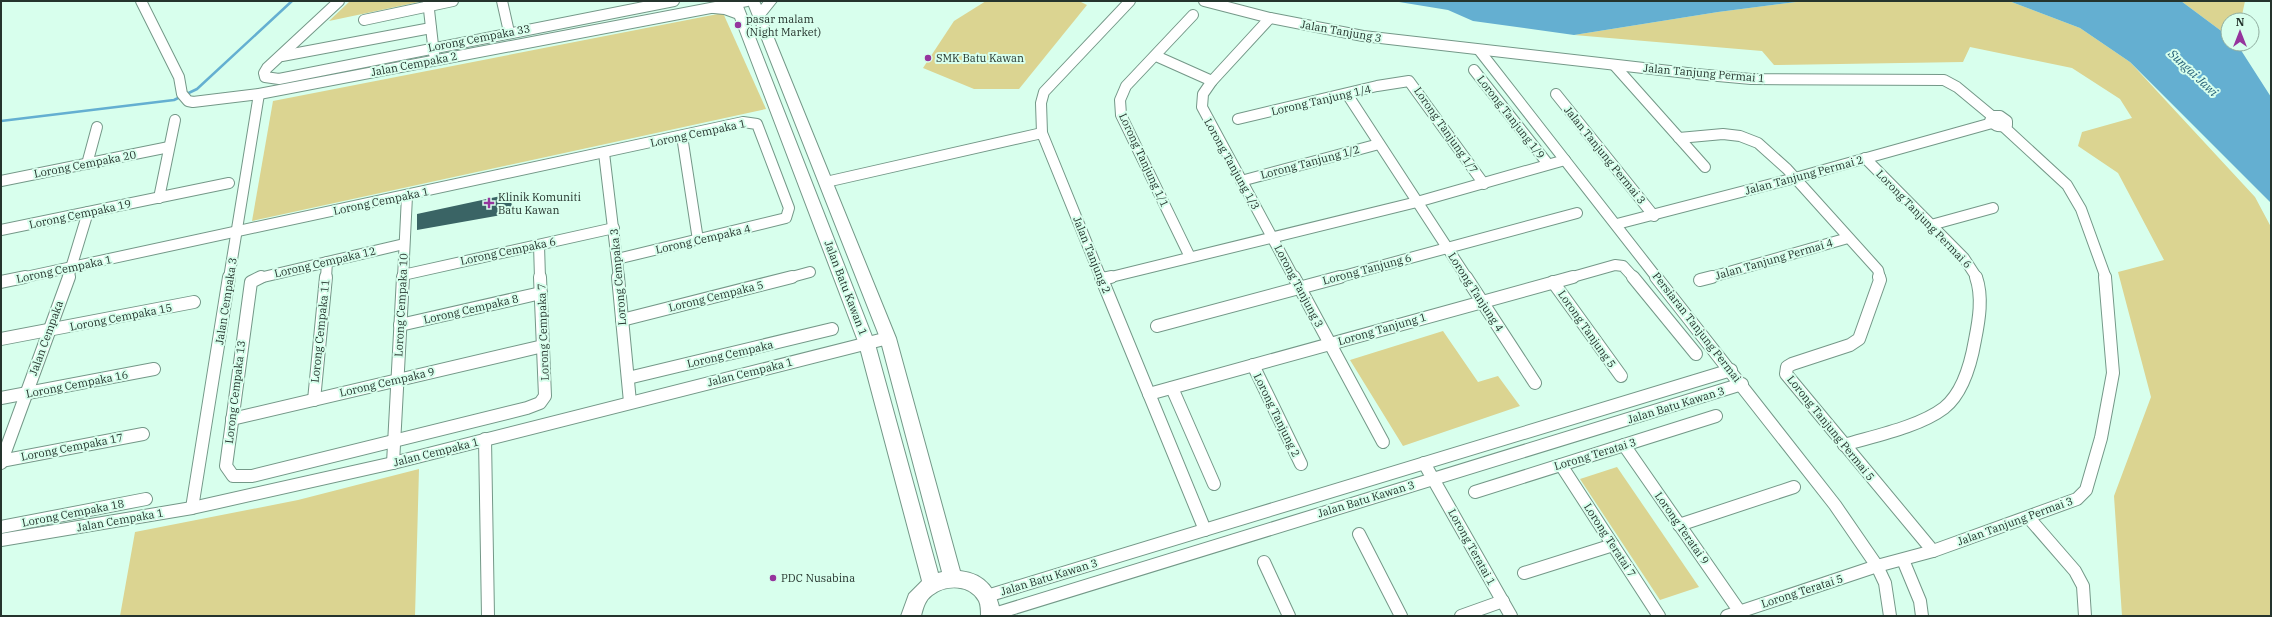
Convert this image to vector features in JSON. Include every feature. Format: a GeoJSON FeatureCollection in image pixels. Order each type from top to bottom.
{"type":"FeatureCollection","features":[{"type":"Feature","properties":{"kind":"street","name":"Jalan Cempaka 2"},"geometry":{"type":"LineString","coordinates":[[141,1],[179,77],[187,98],[259,94],[634,22],[706,6],[737,4]]}},
{"type":"Feature","properties":{"kind":"street"},"geometry":{"type":"LineString","coordinates":[[281,56],[339,1]]}},
{"type":"Feature","properties":{"kind":"street"},"geometry":{"type":"LineString","coordinates":[[364,20],[428,4],[453,1]]}},
{"type":"Feature","properties":{"kind":"street"},"geometry":{"type":"LineString","coordinates":[[502,1],[510,32]]}},
{"type":"Feature","properties":{"kind":"street","name":"Lorong Cempaka 33"},"geometry":{"type":"LineString","coordinates":[[281,56],[267,68],[264,73],[265,77],[279,79],[641,4],[674,1]]}},
{"type":"Feature","properties":{"kind":"street","name":"Jalan Batu Kawan 1"},"geometry":{"type":"LineString","coordinates":[[753,1],[888,338],[953,578]]}},
{"type":"Feature","properties":{"kind":"street"},"geometry":{"type":"LineString","coordinates":[[759,15],[771,1]]}},
{"type":"Feature","properties":{"kind":"street","name":"Jalan Tanjung 2"},"geometry":{"type":"LineString","coordinates":[[1130,1],[1044,92],[1041,103],[1042,133],[1205,530]]}},
{"type":"Feature","properties":{"kind":"street","name":"Jalan Tanjung 3"},"geometry":{"type":"LineString","coordinates":[[1204,1],[1270,18],[1363,36],[1479,50]]}},
{"type":"Feature","properties":{"kind":"street"},"geometry":{"type":"LineString","coordinates":[[428,4],[434,61]]}},
{"type":"Feature","properties":{"kind":"street"},"geometry":{"type":"LineString","coordinates":[[706,6],[726,10],[737,4]]}},
{"type":"Feature","properties":{"kind":"street","name":"Jalan Batu Kawan 1"},"geometry":{"type":"LineString","coordinates":[[737,4],[867,344],[932,584]]}},
{"type":"Feature","properties":{"kind":"street","name":"Lorong Tanjung 1/1"},"geometry":{"type":"LineString","coordinates":[[1190,257],[1121,115],[1121,95],[1126,86],[1156,56],[1193,15]]}},
{"type":"Feature","properties":{"kind":"street","name":"Lorong Tanjung 1/3"},"geometry":{"type":"LineString","coordinates":[[1270,18],[1212,81],[1203,94],[1202,108],[1272,236]]}},
{"type":"Feature","properties":{"kind":"street"},"geometry":{"type":"LineString","coordinates":[[281,56],[431,28]]}},
{"type":"Feature","properties":{"kind":"street","name":"Jalan Tanjung Permai 1"},"geometry":{"type":"LineString","coordinates":[[1479,50],[1615,66],[1751,79],[1929,79]]}},
{"type":"Feature","properties":{"kind":"street","name":"Persiaran Tanjung Permai"},"geometry":{"type":"LineString","coordinates":[[1479,50],[1742,384],[1834,505],[1877,566],[1885,583],[1890,616]]}},
{"type":"Feature","properties":{"kind":"street"},"geometry":{"type":"LineString","coordinates":[[1156,56],[1212,81]]}},
{"type":"Feature","properties":{"kind":"street"},"geometry":{"type":"LineString","coordinates":[[1615,66],[1705,167]]}},
{"type":"Feature","properties":{"kind":"street","name":"Lorong Tanjung 1/9"},"geometry":{"type":"LineString","coordinates":[[1474,70],[1548,164]]}},
{"type":"Feature","properties":{"kind":"street","name":"Jalan Tanjung Permai 3"},"geometry":{"type":"LineString","coordinates":[[1877,566],[1933,551],[2029,518],[2077,498],[2086,490],[2101,438],[2113,373],[2106,281],[2081,209],[2067,185],[1951,83],[1929,79]]}},
{"type":"Feature","properties":{"kind":"street","name":"Lorong Tanjung 1/4"},"geometry":{"type":"LineString","coordinates":[[1238,119],[1404,81]]}},
{"type":"Feature","properties":{"kind":"street","name":"Lorong Tanjung 1/7"},"geometry":{"type":"LineString","coordinates":[[1404,81],[1413,84],[1484,184]]}},
{"type":"Feature","properties":{"kind":"street","name":"Jalan Cempaka 3"},"geometry":{"type":"LineString","coordinates":[[192,508],[238,232],[259,94]]}},
{"type":"Feature","properties":{"kind":"street","name":"Lorong Tanjung 4"},"geometry":{"type":"LineString","coordinates":[[1347,94],[1535,383]]}},
{"type":"Feature","properties":{"kind":"street","name":"Jalan Tanjung Permai 3"},"geometry":{"type":"LineString","coordinates":[[1556,94],[1654,216]]}},
{"type":"Feature","properties":{"kind":"street"},"geometry":{"type":"LineString","coordinates":[[159,198],[175,120]]}},
{"type":"Feature","properties":{"kind":"street","name":"Lorong Cempaka 1"},"geometry":{"type":"LineString","coordinates":[[1,282],[407,196],[748,121],[753,122],[759,127],[788,208],[788,215]]}},
{"type":"Feature","properties":{"kind":"street","name":"Jalan Tanjung Permai 2"},"geometry":{"type":"LineString","coordinates":[[1617,224],[1654,216],[1996,122]]}},
{"type":"Feature","properties":{"kind":"street"},"geometry":{"type":"LineString","coordinates":[[87,164],[98,127]]}},
{"type":"Feature","properties":{"kind":"street"},"geometry":{"type":"LineString","coordinates":[[826,182],[1042,133]]}},
{"type":"Feature","properties":{"kind":"street","name":"Lorong Tanjung Permai 5"},"geometry":{"type":"LineString","coordinates":[[1679,138],[1710,134],[1746,138],[1766,150],[1795,178],[1878,270],[1880,280],[1863,333],[1855,342],[1792,364],[1786,370],[1789,380],[1933,551]]}},
{"type":"Feature","properties":{"kind":"street"},"geometry":{"type":"LineString","coordinates":[[682,136],[698,240]]}},
{"type":"Feature","properties":{"kind":"street","name":"Lorong Tanjung 1/2"},"geometry":{"type":"LineString","coordinates":[[1241,181],[1379,144]]}},
{"type":"Feature","properties":{"kind":"street","name":"Lorong Cempaka 20"},"geometry":{"type":"LineString","coordinates":[[1,181],[169,147]]}},
{"type":"Feature","properties":{"kind":"street","name":"Lorong Cempaka 3"},"geometry":{"type":"LineString","coordinates":[[604,153],[614,228],[630,402]]}},
{"type":"Feature","properties":{"kind":"street","name":"Lorong Tanjung Permai 6"},"geometry":{"type":"LineString","coordinates":[[1844,445],[1937,412],[1946,407],[1961,386],[1975,341],[1980,298],[1978,283],[1973,269],[1866,158]]}},
{"type":"Feature","properties":{"kind":"street"},"geometry":{"type":"LineString","coordinates":[[1102,279],[1272,236],[1417,202],[1565,160]]}},
{"type":"Feature","properties":{"kind":"street","name":"Lorong Cempaka 19"},"geometry":{"type":"LineString","coordinates":[[1,230],[228,183]]}},
{"type":"Feature","properties":{"kind":"street","name":"Lorong Cempaka 10"},"geometry":{"type":"LineString","coordinates":[[392,463],[407,196]]}},
{"type":"Feature","properties":{"kind":"street"},"geometry":{"type":"LineString","coordinates":[[1931,225],[1993,208]]}},
{"type":"Feature","properties":{"kind":"street","name":"Jalan Cempaka"},"geometry":{"type":"LineString","coordinates":[[1,461],[72,268],[88,212]]}},
{"type":"Feature","properties":{"kind":"street","name":"Lorong Tanjung 6"},"geometry":{"type":"LineString","coordinates":[[1157,326],[1576,213]]}},
{"type":"Feature","properties":{"kind":"street","name":"Lorong Cempaka 4"},"geometry":{"type":"LineString","coordinates":[[617,259],[782,220],[788,215]]}},
{"type":"Feature","properties":{"kind":"street","name":"Lorong Cempaka 6"},"geometry":{"type":"LineString","coordinates":[[403,275],[614,228]]}},
{"type":"Feature","properties":{"kind":"street","name":"Lorong Tanjung 3"},"geometry":{"type":"LineString","coordinates":[[1272,236],[1383,442]]}},
{"type":"Feature","properties":{"kind":"street","name":"Jalan Tanjung Permai 4"},"geometry":{"type":"LineString","coordinates":[[1700,280],[1848,238]]}},
{"type":"Feature","properties":{"kind":"street","name":"Lorong Cempaka 12"},"geometry":{"type":"LineString","coordinates":[[249,286],[255,279],[260,277],[404,244]]}},
{"type":"Feature","properties":{"kind":"street","name":"Lorong Cempaka 7"},"geometry":{"type":"LineString","coordinates":[[527,408],[540,403],[545,396],[539,244]]}},
{"type":"Feature","properties":{"kind":"street","name":"Lorong Cempaka 11"},"geometry":{"type":"LineString","coordinates":[[314,400],[327,262]]}},
{"type":"Feature","properties":{"kind":"street","name":"Lorong Tanjung 1"},"geometry":{"type":"LineString","coordinates":[[1149,394],[1615,265],[1623,266],[1628,270],[1696,354]]}},
{"type":"Feature","properties":{"kind":"street","name":"Lorong Cempaka 5"},"geometry":{"type":"LineString","coordinates":[[622,320],[810,272]]}},
{"type":"Feature","properties":{"kind":"street","name":"Lorong Tanjung 5"},"geometry":{"type":"LineString","coordinates":[[1553,282],[1621,376]]}},
{"type":"Feature","properties":{"kind":"street","name":"Lorong Cempaka 13"},"geometry":{"type":"LineString","coordinates":[[249,286],[226,466],[233,476],[252,476]]}},
{"type":"Feature","properties":{"kind":"street","name":"Lorong Cempaka 8"},"geometry":{"type":"LineString","coordinates":[[400,325],[541,293]]}},
{"type":"Feature","properties":{"kind":"street","name":"Lorong Cempaka 15"},"geometry":{"type":"LineString","coordinates":[[1,340],[194,302]]}},
{"type":"Feature","properties":{"kind":"street","name":"Lorong Cempaka"},"geometry":{"type":"LineString","coordinates":[[628,378],[832,329]]}},
{"type":"Feature","properties":{"kind":"street","name":"Jalan Cempaka 1"},"geometry":{"type":"LineString","coordinates":[[1,540],[192,508],[392,463],[888,338]]}},
{"type":"Feature","properties":{"kind":"street","name":"Lorong Cempaka 9"},"geometry":{"type":"LineString","coordinates":[[232,419],[543,346]]}},
{"type":"Feature","properties":{"kind":"street","name":"Lorong Tanjung 2"},"geometry":{"type":"LineString","coordinates":[[1253,365],[1301,464]]}},
{"type":"Feature","properties":{"kind":"street","name":"Lorong Cempaka 16"},"geometry":{"type":"LineString","coordinates":[[1,398],[154,369]]}},
{"type":"Feature","properties":{"kind":"street","name":"Jalan Batu Kawan 3"},"geometry":{"type":"LineString","coordinates":[[987,596],[1731,370]]}},
{"type":"Feature","properties":{"kind":"street","name":"Jalan Batu Kawan 3"},"geometry":{"type":"LineString","coordinates":[[991,615],[1742,384]]}},
{"type":"Feature","properties":{"kind":"street"},"geometry":{"type":"LineString","coordinates":[[1172,388],[1214,484]]}},
{"type":"Feature","properties":{"kind":"street","name":"Jalan Cempaka 1"},"geometry":{"type":"LineString","coordinates":[[252,476],[527,408]]}},
{"type":"Feature","properties":{"kind":"street","name":"Lorong Teratai 3"},"geometry":{"type":"LineString","coordinates":[[1475,492],[1716,416]]}},
{"type":"Feature","properties":{"kind":"street","name":"Lorong Cempaka 17"},"geometry":{"type":"LineString","coordinates":[[1,461],[143,434]]}},
{"type":"Feature","properties":{"kind":"street"},"geometry":{"type":"LineString","coordinates":[[485,439],[488,616]]}},
{"type":"Feature","properties":{"kind":"street","name":"Lorong Teratai 9"},"geometry":{"type":"LineString","coordinates":[[1624,445],[1740,612]]}},
{"type":"Feature","properties":{"kind":"street","name":"Lorong Teratai 1"},"geometry":{"type":"LineString","coordinates":[[1424,463],[1511,616]]}},
{"type":"Feature","properties":{"kind":"street","name":"Lorong Teratai 7"},"geometry":{"type":"LineString","coordinates":[[1561,465],[1659,616]]}},
{"type":"Feature","properties":{"kind":"street"},"geometry":{"type":"LineString","coordinates":[[1679,525],[1794,487]]}},
{"type":"Feature","properties":{"kind":"street","name":"Lorong Cempaka 18"},"geometry":{"type":"LineString","coordinates":[[1,528],[146,499]]}},
{"type":"Feature","properties":{"kind":"street"},"geometry":{"type":"LineString","coordinates":[[2029,518],[2075,570],[2083,586],[2085,616]]}},
{"type":"Feature","properties":{"kind":"street"},"geometry":{"type":"LineString","coordinates":[[1359,534],[1401,616]]}},
{"type":"Feature","properties":{"kind":"street"},"geometry":{"type":"LineString","coordinates":[[1524,573],[1613,545]]}},
{"type":"Feature","properties":{"kind":"street"},"geometry":{"type":"LineString","coordinates":[[1903,560],[1918,595],[1922,616]]}},
{"type":"Feature","properties":{"kind":"street"},"geometry":{"type":"LineString","coordinates":[[1264,562],[1288,616]]}},
{"type":"Feature","properties":{"kind":"street","name":"Lorong Teratai 5"},"geometry":{"type":"LineString","coordinates":[[1727,616],[1877,566]]}},
{"type":"Feature","properties":{"kind":"street"},"geometry":{"type":"LineString","coordinates":[[907,614],[915,600],[932,584],[953,578],[973,582],[987,596],[991,615]]}},
{"type":"Feature","properties":{"kind":"street"},"geometry":{"type":"LineString","coordinates":[[1461,616],[1503,601]]}},
{"type":"Feature","properties":{"kind":"shaded area"},"geometry":{"type":"Polygon","coordinates":[[[350,1],[419,1],[419,2],[329,21],[350,1]]]}},
{"type":"Feature","properties":{"kind":"shaded area"},"geometry":{"type":"Polygon","coordinates":[[[986,1],[1079,1],[1087,5],[1019,89],[974,89],[923,68],[954,21],[986,1]]]}},
{"type":"Feature","properties":{"kind":"shaded area"},"geometry":{"type":"Polygon","coordinates":[[[1804,1],[2009,1],[2080,28],[2130,62],[2255,197],[2271,227],[2271,616],[2122,616],[2114,496],[2151,397],[2118,272],[2164,260],[2118,173],[2078,146],[2082,132],[2132,118],[2120,99],[2072,68],[1970,47],[1963,62],[1774,65],[1762,51],[1574,35],[1718,12],[1804,1]]]}},
{"type":"Feature","properties":{"kind":"shaded area"},"geometry":{"type":"Polygon","coordinates":[[[2181,1],[2245,1],[2243,12],[2220,12],[2220,30],[2181,1]]]}},
{"type":"Feature","properties":{"kind":"shaded area"},"geometry":{"type":"Polygon","coordinates":[[[723,13],[766,109],[252,221],[273,101],[723,13]]]}},
{"type":"Feature","properties":{"kind":"shaded area"},"geometry":{"type":"Polygon","coordinates":[[[1443,331],[1478,382],[1498,376],[1520,406],[1403,446],[1350,360],[1443,331]]]}},
{"type":"Feature","properties":{"kind":"shaded area"},"geometry":{"type":"Polygon","coordinates":[[[1617,467],[1699,587],[1660,600],[1580,479],[1617,467]]]}},
{"type":"Feature","properties":{"kind":"shaded area"},"geometry":{"type":"Polygon","coordinates":[[[419,469],[415,616],[120,616],[135,532],[298,500],[419,469]]]}},
{"type":"Feature","properties":{"kind":"water"},"geometry":{"type":"Polygon","coordinates":[[[1393,1],[1804,1],[1718,12],[1574,35],[1473,21],[1448,10],[1393,1]]]}},
{"type":"Feature","properties":{"kind":"water","name":"Sungai Jawi"},"geometry":{"type":"Polygon","coordinates":[[[2009,1],[2181,1],[2220,30],[2220,52],[2242,52],[2271,97],[2271,203],[2130,62],[2080,28],[2009,1]]]}},
{"type":"Feature","properties":{"kind":"building","name":"Klinik Komuniti Batu Kawan"},"geometry":{"type":"Polygon","coordinates":[[[510,194],[513,213],[417,230],[417,214],[510,194]]]}},
{"type":"Feature","properties":{"kind":"waterway"},"geometry":{"type":"LineString","coordinates":[[1,121],[174,100],[197,89],[292,1]]}},
{"type":"Feature","properties":{"kind":"place","name":"pasar malam (Night Market)"},"geometry":{"type":"Point","coordinates":[738,25]}},
{"type":"Feature","properties":{"kind":"place","name":"SMK Batu Kawan"},"geometry":{"type":"Point","coordinates":[928,58]}},
{"type":"Feature","properties":{"kind":"place","name":"Klinik Komuniti Batu Kawan"},"geometry":{"type":"Point","coordinates":[489,203]}},
{"type":"Feature","properties":{"kind":"place","name":"PDC Nusabina"},"geometry":{"type":"Point","coordinates":[773,578]}}]}
